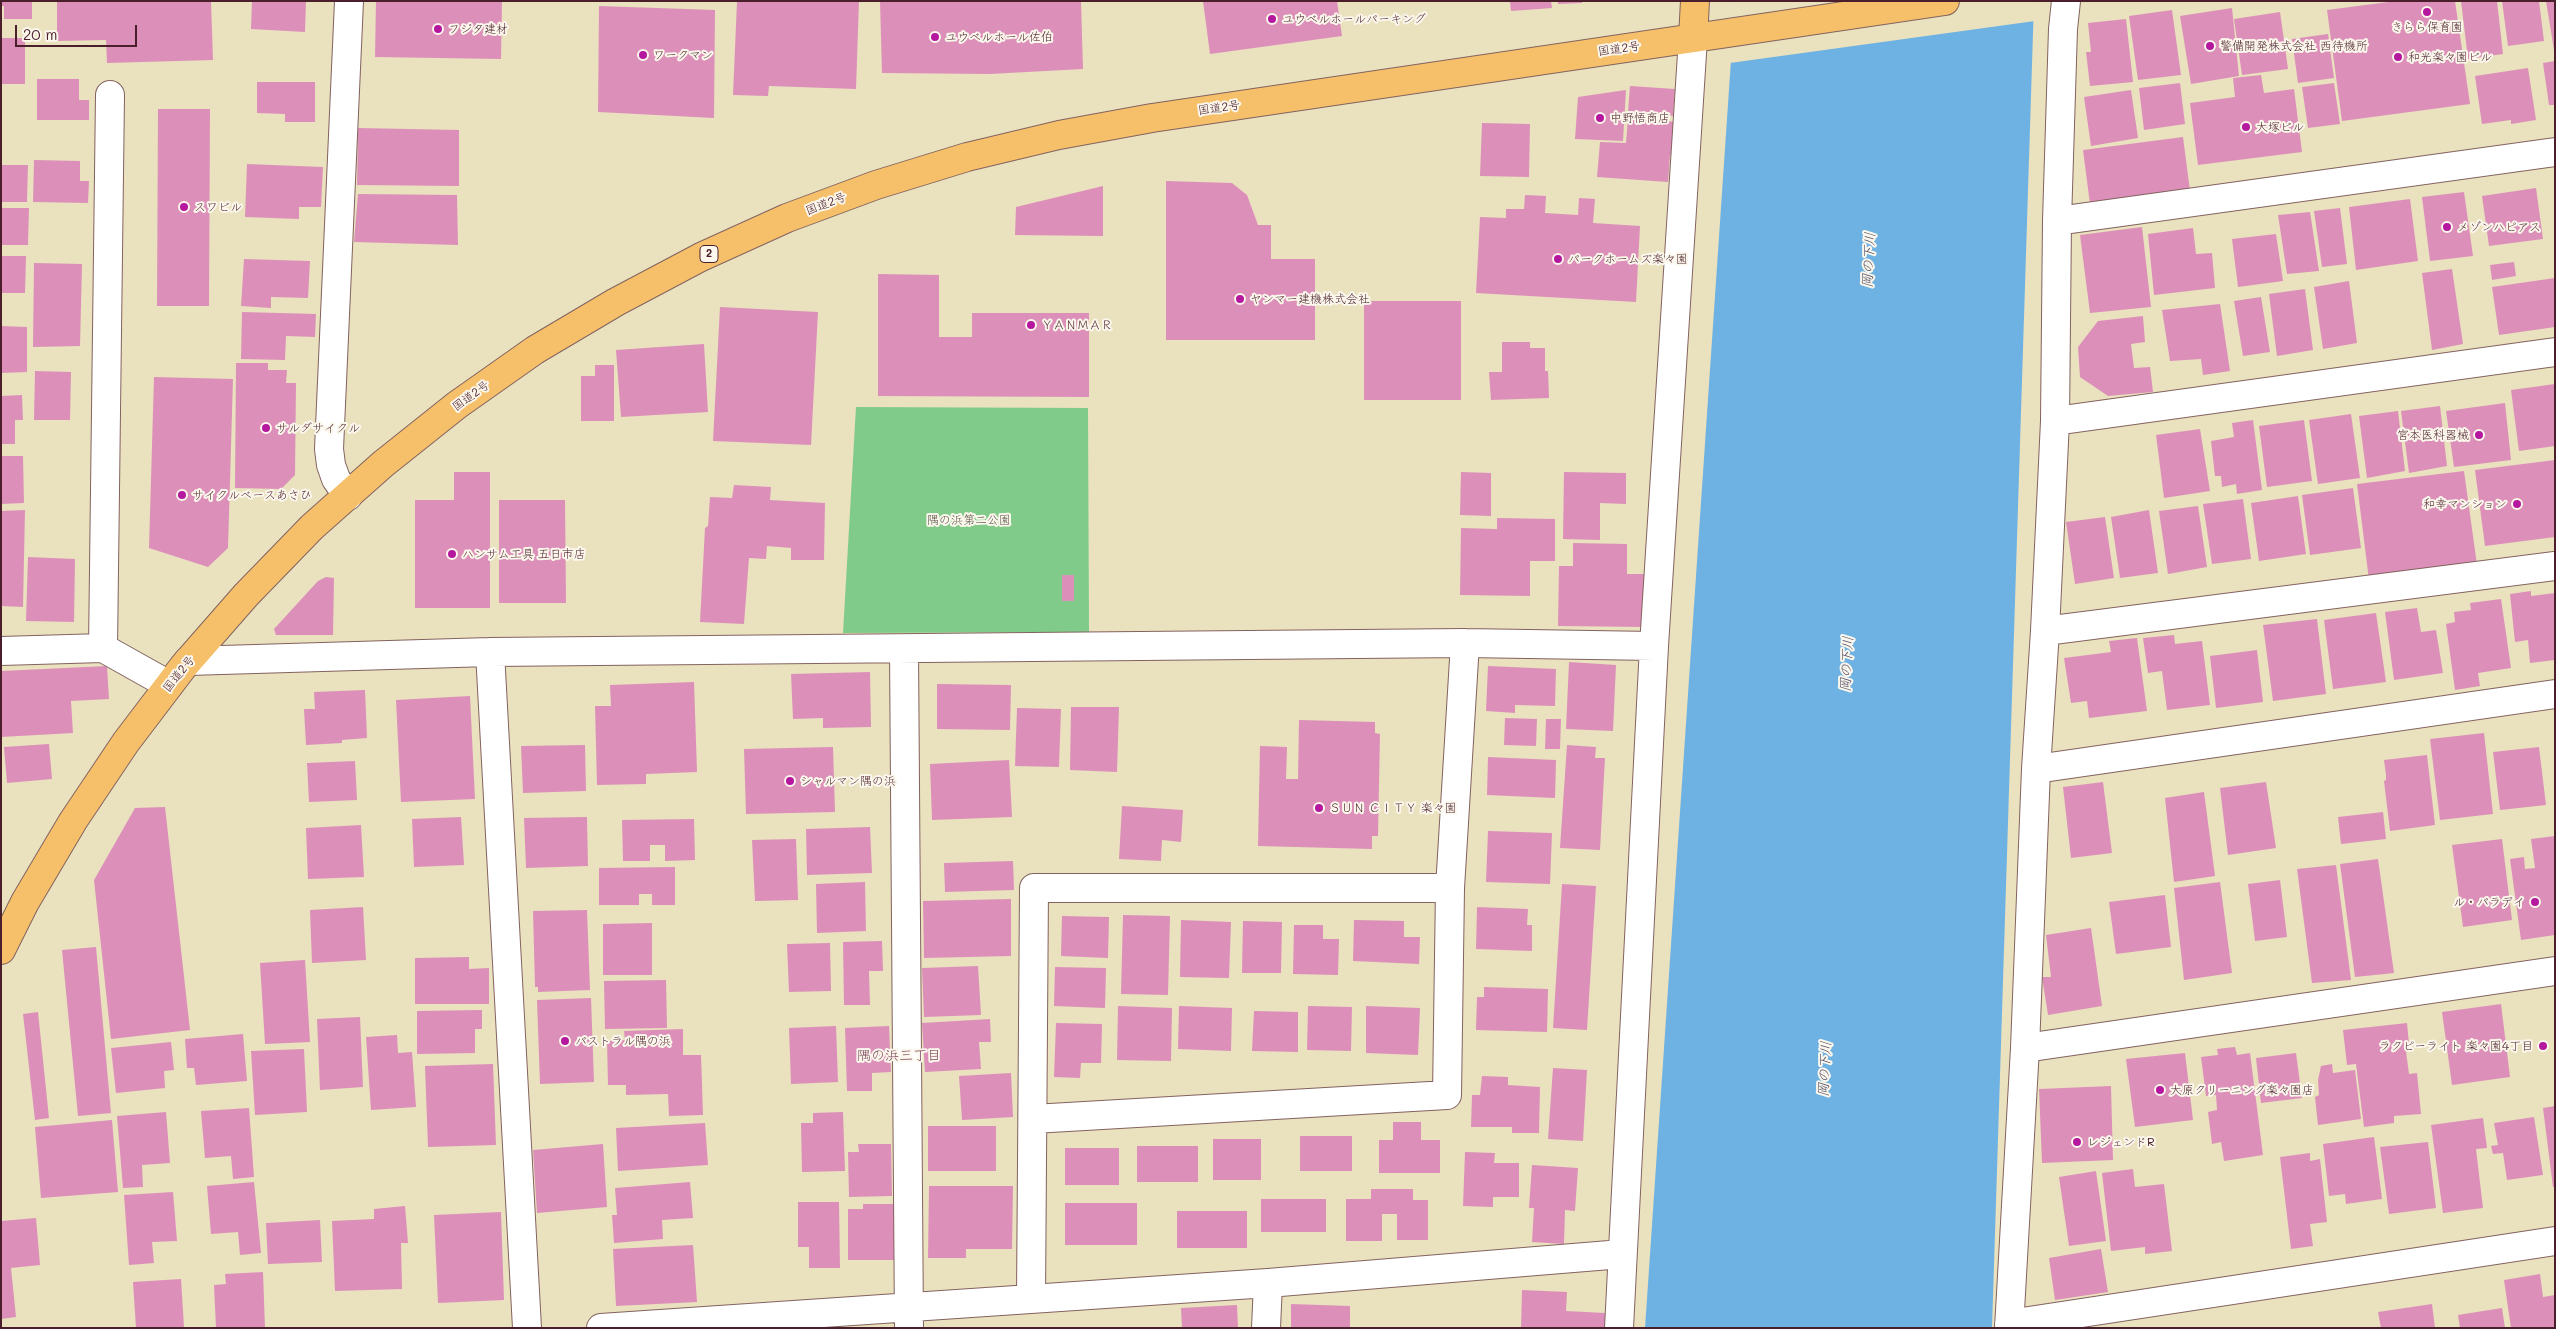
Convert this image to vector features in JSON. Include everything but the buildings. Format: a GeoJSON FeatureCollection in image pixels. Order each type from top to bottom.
{"type":"FeatureCollection","features":[{"type":"Feature","properties":{"kind":"main road"},"geometry":{"type":"LineString","coordinates":[[1692,38],[1695,1]]}},
{"type":"Feature","properties":{"kind":"main road","name":"国道2号"},"geometry":{"type":"LineString","coordinates":[[1,950],[25,902],[73,821],[126,742],[188,661],[246,595],[312,528],[383,464],[458,405],[535,350],[616,302],[700,257],[787,218],[876,185],[967,157],[1059,135],[1152,118],[1945,1]]}},
{"type":"Feature","properties":{"kind":"street"},"geometry":{"type":"LineString","coordinates":[[348,496],[336,479],[331,465],[329,449],[349,1]]}},
{"type":"Feature","properties":{"kind":"street"},"geometry":{"type":"LineString","coordinates":[[2066,1],[2063,29],[2057,222],[2055,421],[2036,769],[2025,1048],[2009,1326],[2555,1242]]}},
{"type":"Feature","properties":{"kind":"street"},"geometry":{"type":"LineString","coordinates":[[1619,1328],[1654,646],[1692,38]]}},
{"type":"Feature","properties":{"kind":"street"},"geometry":{"type":"LineString","coordinates":[[103,648],[110,95]]}},
{"type":"Feature","properties":{"kind":"street"},"geometry":{"type":"LineString","coordinates":[[2057,222],[2555,152]]}},
{"type":"Feature","properties":{"kind":"street"},"geometry":{"type":"LineString","coordinates":[[2055,421],[2555,352]]}},
{"type":"Feature","properties":{"kind":"street"},"geometry":{"type":"LineString","coordinates":[[2045,631],[2555,566]]}},
{"type":"Feature","properties":{"kind":"street"},"geometry":{"type":"LineString","coordinates":[[188,661],[490,652],[1465,644],[1654,646]]}},
{"type":"Feature","properties":{"kind":"street"},"geometry":{"type":"LineString","coordinates":[[1033,1119],[1447,1095],[1450,888],[1465,644]]}},
{"type":"Feature","properties":{"kind":"street"},"geometry":{"type":"LineString","coordinates":[[1,651],[103,648],[169,685]]}},
{"type":"Feature","properties":{"kind":"street"},"geometry":{"type":"LineString","coordinates":[[904,650],[909,1116],[909,1317]]}},
{"type":"Feature","properties":{"kind":"street"},"geometry":{"type":"LineString","coordinates":[[490,652],[528,1328]]}},
{"type":"Feature","properties":{"kind":"street"},"geometry":{"type":"LineString","coordinates":[[2036,769],[2555,694]]}},
{"type":"Feature","properties":{"kind":"street"},"geometry":{"type":"LineString","coordinates":[[1031,1298],[1034,888],[1450,888]]}},
{"type":"Feature","properties":{"kind":"street"},"geometry":{"type":"LineString","coordinates":[[2025,1048],[2555,971]]}},
{"type":"Feature","properties":{"kind":"street"},"geometry":{"type":"LineString","coordinates":[[601,1328],[909,1317],[1031,1298],[1268,1283],[1622,1254]]}},
{"type":"Feature","properties":{"kind":"street"},"geometry":{"type":"LineString","coordinates":[[1266,1328],[1268,1283]]}},
{"type":"Feature","properties":{"kind":"green space","name":"隅の浜第二公園"},"geometry":{"type":"Polygon","coordinates":[[[856,407],[1088,408],[1089,632],[843,633],[856,407]]]}},
{"type":"Feature","properties":{"kind":"water","name":"岡の下川"},"geometry":{"type":"Polygon","coordinates":[[[1735,1],[2034,1],[1992,1328],[1645,1328],[1735,1]]]}},
{"type":"Feature","properties":{"kind":"pier"},"geometry":{"type":"Polygon","coordinates":[[[1734,1],[2036,1],[2035,21],[1730,63],[1734,1]]]}},
{"type":"Feature","properties":{"kind":"place","name":"きらら保育園"},"geometry":{"type":"Point","coordinates":[2427,12]}},
{"type":"Feature","properties":{"kind":"place","name":"ユウベルホールパーキング"},"geometry":{"type":"Point","coordinates":[1272,19]}},
{"type":"Feature","properties":{"kind":"place","name":"フジタ建材"},"geometry":{"type":"Point","coordinates":[438,29]}},
{"type":"Feature","properties":{"kind":"place","name":"ユウベルホール佐伯"},"geometry":{"type":"Point","coordinates":[935,37]}},
{"type":"Feature","properties":{"kind":"place","name":"警備開発株式会社 西待機所"},"geometry":{"type":"Point","coordinates":[2210,46]}},
{"type":"Feature","properties":{"kind":"place","name":"ワークマン"},"geometry":{"type":"Point","coordinates":[643,55]}},
{"type":"Feature","properties":{"kind":"place","name":"和光楽々園ビル"},"geometry":{"type":"Point","coordinates":[2398,57]}},
{"type":"Feature","properties":{"kind":"place","name":"中野悟商店"},"geometry":{"type":"Point","coordinates":[1600,118]}},
{"type":"Feature","properties":{"kind":"place","name":"大塚ビル"},"geometry":{"type":"Point","coordinates":[2246,127]}},
{"type":"Feature","properties":{"kind":"place","name":"スワビル"},"geometry":{"type":"Point","coordinates":[184,207]}},
{"type":"Feature","properties":{"kind":"place","name":"メゾンハピアス"},"geometry":{"type":"Point","coordinates":[2447,227]}},
{"type":"Feature","properties":{"kind":"place","name":"パークホームズ楽々園"},"geometry":{"type":"Point","coordinates":[1558,259]}},
{"type":"Feature","properties":{"kind":"place","name":"ヤンマー建機株式会社"},"geometry":{"type":"Point","coordinates":[1240,299]}},
{"type":"Feature","properties":{"kind":"place","name":"ＹＡＮＭＡＲ"},"geometry":{"type":"Point","coordinates":[1031,325]}},
{"type":"Feature","properties":{"kind":"place","name":"サルダサイクル"},"geometry":{"type":"Point","coordinates":[266,428]}},
{"type":"Feature","properties":{"kind":"place","name":"宮本医科器械"},"geometry":{"type":"Point","coordinates":[2479,435]}},
{"type":"Feature","properties":{"kind":"place","name":"サイクルベースあさひ"},"geometry":{"type":"Point","coordinates":[182,495]}},
{"type":"Feature","properties":{"kind":"place","name":"和幸マンション"},"geometry":{"type":"Point","coordinates":[2517,504]}},
{"type":"Feature","properties":{"kind":"place","name":"ハンサム工具 五日市店"},"geometry":{"type":"Point","coordinates":[452,554]}},
{"type":"Feature","properties":{"kind":"place","name":"シャルマン隅の浜"},"geometry":{"type":"Point","coordinates":[790,781]}},
{"type":"Feature","properties":{"kind":"place","name":"ＳＵＮ ＣＩＴＹ 楽々園"},"geometry":{"type":"Point","coordinates":[1319,808]}},
{"type":"Feature","properties":{"kind":"place","name":"ル・パラデイ"},"geometry":{"type":"Point","coordinates":[2535,902]}},
{"type":"Feature","properties":{"kind":"place","name":"パストラル隅の浜"},"geometry":{"type":"Point","coordinates":[565,1041]}},
{"type":"Feature","properties":{"kind":"place","name":"ラクピーライト 楽々園4丁目"},"geometry":{"type":"Point","coordinates":[2543,1046]}},
{"type":"Feature","properties":{"kind":"place","name":"大原クリーニング楽々園店"},"geometry":{"type":"Point","coordinates":[2160,1090]}},
{"type":"Feature","properties":{"kind":"place","name":"レジェンドR"},"geometry":{"type":"Point","coordinates":[2077,1142]}},
{"type":"Feature","properties":{"kind":"district","name":"隅の浜三丁目"},"geometry":{"type":"Point","coordinates":[899,1056]}}]}
